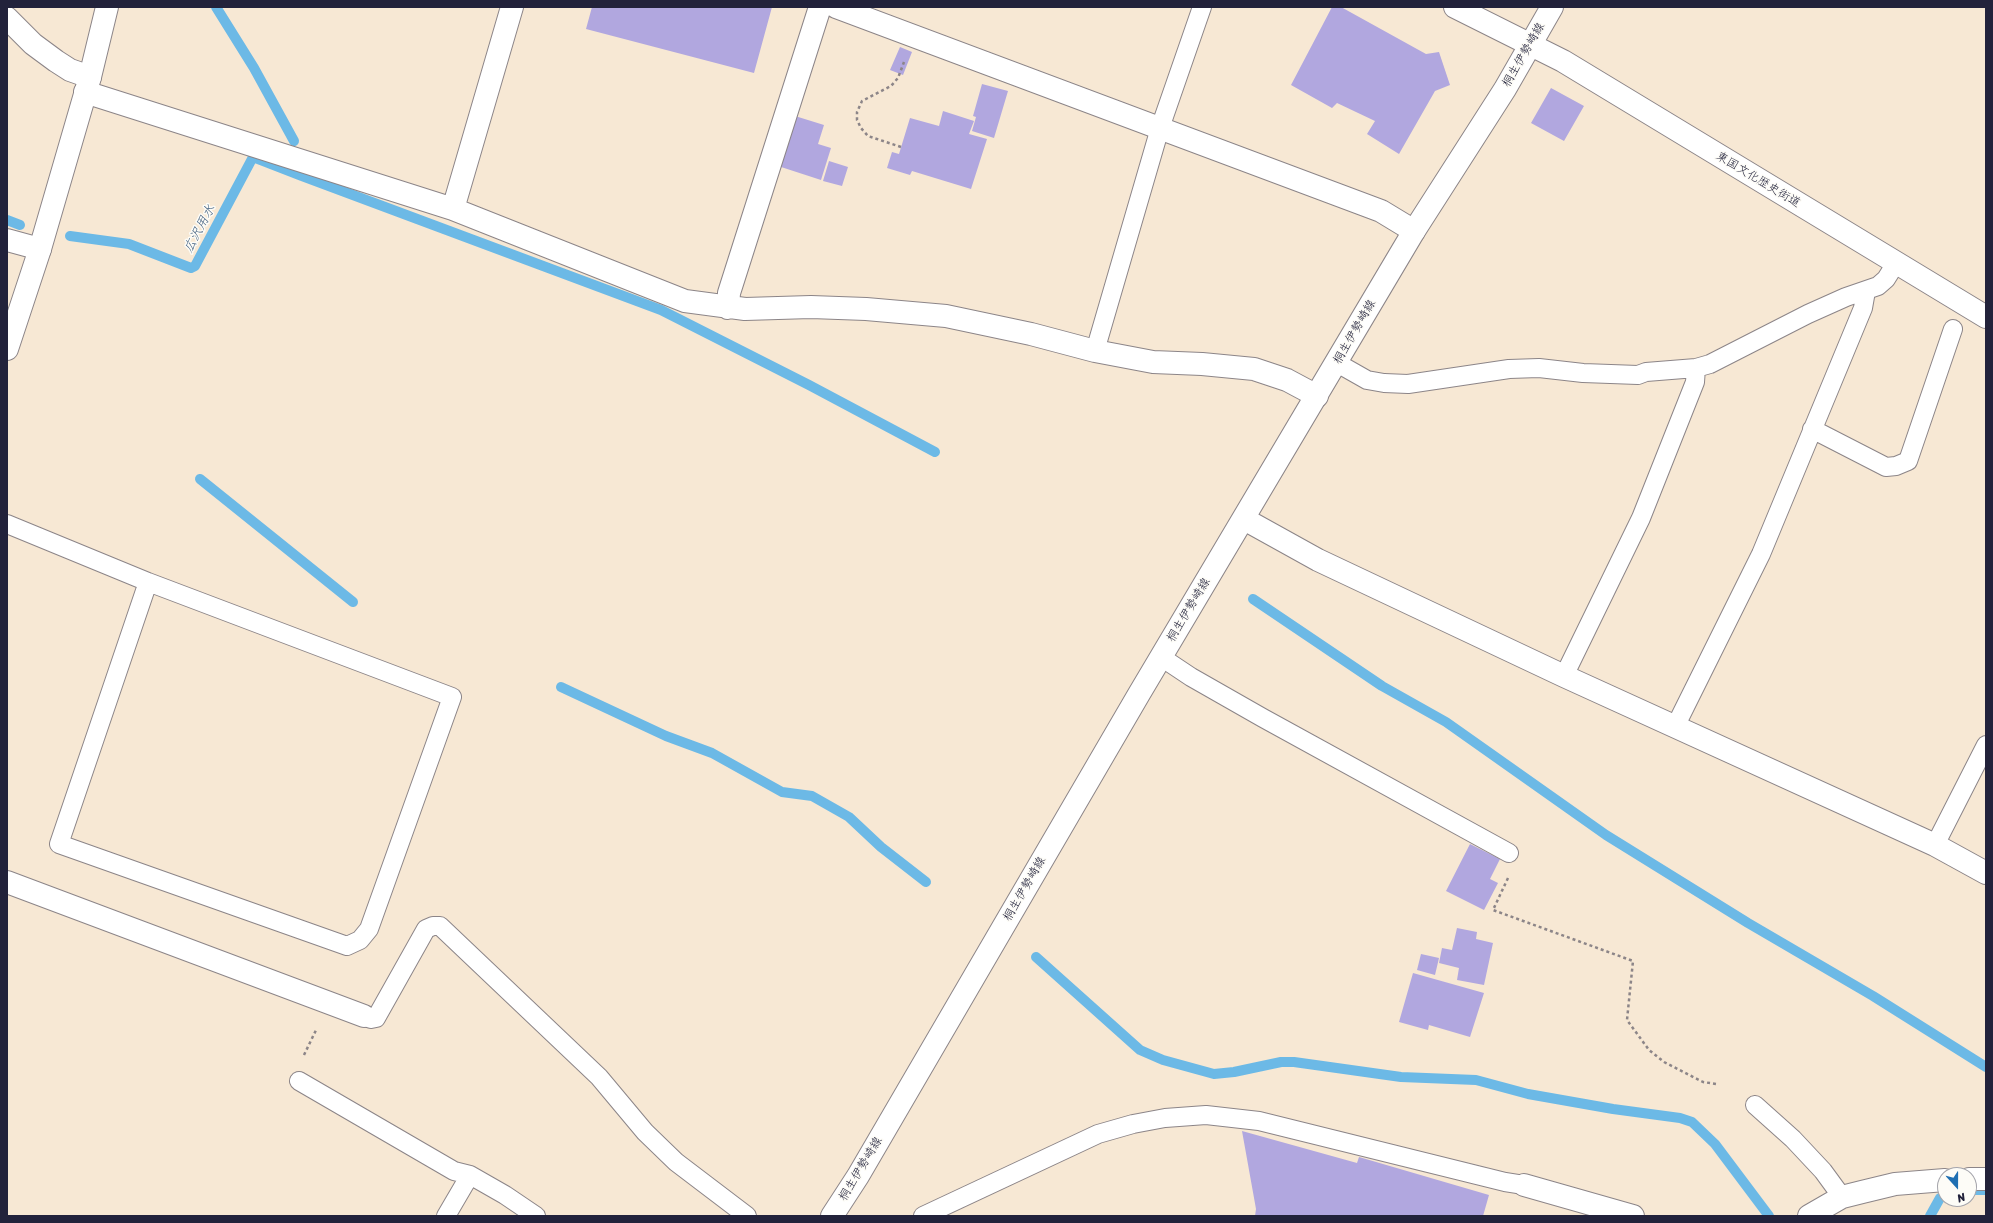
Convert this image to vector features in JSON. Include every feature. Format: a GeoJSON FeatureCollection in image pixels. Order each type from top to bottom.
{"type":"FeatureCollection","features":[{"type":"Feature","properties":{"kind":"main road"},"geometry":{"type":"LineString","coordinates":[[7,349],[40,249],[87,84],[107,7]]}},
{"type":"Feature","properties":{"kind":"main road"},"geometry":{"type":"LineString","coordinates":[[453,208],[512,7]]}},
{"type":"Feature","properties":{"kind":"main road"},"geometry":{"type":"LineString","coordinates":[[728,308],[729,293],[820,7]]}},
{"type":"Feature","properties":{"kind":"main road"},"geometry":{"type":"LineString","coordinates":[[836,7],[1381,211],[1414,231]]}},
{"type":"Feature","properties":{"kind":"main road","name":"東国文化歴史街道"},"geometry":{"type":"LineString","coordinates":[[1455,7],[1563,61],[1986,317]]}},
{"type":"Feature","properties":{"kind":"main road","name":"桐生伊勢崎線"},"geometry":{"type":"LineString","coordinates":[[834,1215],[1161,657],[1244,520],[1414,231],[1505,89],[1552,7]]}},
{"type":"Feature","properties":{"kind":"main road"},"geometry":{"type":"LineString","coordinates":[[7,18],[34,44],[87,84],[453,208],[685,301],[728,308],[745,309],[811,307],[946,316],[1031,334],[1095,351],[1153,362],[1202,364],[1254,369],[1287,380],[1317,396]]}},
{"type":"Feature","properties":{"kind":"main road"},"geometry":{"type":"LineString","coordinates":[[7,240],[40,249]]}},
{"type":"Feature","properties":{"kind":"main road"},"geometry":{"type":"LineString","coordinates":[[1244,520],[1318,560],[1564,676],[1935,845],[1986,873]]}},
{"type":"Feature","properties":{"kind":"main road"},"geometry":{"type":"LineString","coordinates":[[7,882],[364,1016]]}},
{"type":"Feature","properties":{"kind":"main road"},"geometry":{"type":"LineString","coordinates":[[1810,1216],[1842,1197],[1895,1184],[1937,1181]]}},
{"type":"Feature","properties":{"kind":"main road"},"geometry":{"type":"LineString","coordinates":[[1524,1184],[1633,1216]]}},
{"type":"Feature","properties":{"kind":"lane"},"geometry":{"type":"LineString","coordinates":[[1095,351],[1160,128],[1202,7]]}},
{"type":"Feature","properties":{"kind":"lane"},"geometry":{"type":"LineString","coordinates":[[1337,363],[1367,380],[1384,383],[1408,384],[1509,369],[1539,368],[1583,373],[1638,375],[1646,372],[1696,368],[1710,364],[1808,314],[1846,297],[1878,286],[1886,279],[1896,263]]}},
{"type":"Feature","properties":{"kind":"lane"},"geometry":{"type":"LineString","coordinates":[[1675,727],[1761,554],[1863,308],[1866,291]]}},
{"type":"Feature","properties":{"kind":"lane"},"geometry":{"type":"LineString","coordinates":[[1812,429],[1886,467],[1896,466],[1908,461],[1953,329]]}},
{"type":"Feature","properties":{"kind":"lane"},"geometry":{"type":"LineString","coordinates":[[1564,676],[1641,518],[1695,382],[1696,368]]}},
{"type":"Feature","properties":{"kind":"lane"},"geometry":{"type":"LineString","coordinates":[[7,524],[148,582],[452,697],[369,929],[360,940],[347,946],[59,844],[148,582]]}},
{"type":"Feature","properties":{"kind":"lane"},"geometry":{"type":"LineString","coordinates":[[1161,657],[1263,718],[1509,853]]}},
{"type":"Feature","properties":{"kind":"lane"},"geometry":{"type":"LineString","coordinates":[[1935,845],[1986,745]]}},
{"type":"Feature","properties":{"kind":"lane"},"geometry":{"type":"LineString","coordinates":[[364,1016],[371,1019],[376,1018],[426,929],[433,926],[440,926],[599,1077],[645,1132],[676,1162],[747,1216]]}},
{"type":"Feature","properties":{"kind":"lane"},"geometry":{"type":"LineString","coordinates":[[299,1081],[454,1172],[470,1175],[506,1195],[536,1216]]}},
{"type":"Feature","properties":{"kind":"lane"},"geometry":{"type":"LineString","coordinates":[[1755,1105],[1793,1139],[1823,1171],[1842,1197]]}},
{"type":"Feature","properties":{"kind":"lane"},"geometry":{"type":"LineString","coordinates":[[922,1216],[1098,1134],[1133,1124],[1165,1118],[1206,1115],[1259,1121],[1505,1182],[1524,1184]]}},
{"type":"Feature","properties":{"kind":"lane"},"geometry":{"type":"LineString","coordinates":[[446,1216],[470,1175]]}},
{"type":"Feature","properties":{"kind":"path"},"geometry":{"type":"LineString","coordinates":[[901,147],[877,140],[865,133],[857,120],[857,112],[862,101],[891,86],[898,78],[914,37]]}},
{"type":"Feature","properties":{"kind":"path"},"geometry":{"type":"LineString","coordinates":[[1509,853],[1518,858],[1493,910],[1633,962],[1627,1020],[1649,1050],[1664,1062],[1703,1082],[1716,1084]]}},
{"type":"Feature","properties":{"kind":"path"},"geometry":{"type":"LineString","coordinates":[[299,1081],[293,1076],[329,1004]]}},
{"type":"Feature","properties":{"kind":"building"},"geometry":{"type":"Polygon","coordinates":[[[592,7],[772,7],[754,73],[586,29],[592,7]]]}},
{"type":"Feature","properties":{"kind":"building"},"geometry":{"type":"Polygon","coordinates":[[[1332,7],[1341,7],[1426,54],[1439,52],[1450,85],[1435,91],[1399,154],[1367,134],[1375,121],[1337,103],[1332,108],[1291,85],[1332,7]]]}},
{"type":"Feature","properties":{"kind":"building"},"geometry":{"type":"Polygon","coordinates":[[[900,47],[912,52],[903,75],[890,70],[900,47]]]}},
{"type":"Feature","properties":{"kind":"building"},"geometry":{"type":"Polygon","coordinates":[[[982,84],[1008,91],[994,138],[972,131],[976,117],[973,116],[982,84]]]}},
{"type":"Feature","properties":{"kind":"building"},"geometry":{"type":"Polygon","coordinates":[[[1551,88],[1584,106],[1564,141],[1531,123],[1551,88]]]}},
{"type":"Feature","properties":{"kind":"building"},"geometry":{"type":"Polygon","coordinates":[[[943,111],[974,121],[969,134],[987,139],[971,189],[912,171],[910,175],[887,168],[892,152],[899,154],[910,118],[939,126],[943,111]]]}},
{"type":"Feature","properties":{"kind":"building"},"geometry":{"type":"Polygon","coordinates":[[[795,116],[824,125],[818,144],[831,148],[821,180],[778,166],[795,116]]]}},
{"type":"Feature","properties":{"kind":"building"},"geometry":{"type":"Polygon","coordinates":[[[829,161],[848,167],[842,186],[823,181],[829,161]]]}},
{"type":"Feature","properties":{"kind":"building"},"geometry":{"type":"Polygon","coordinates":[[[1470,844],[1500,859],[1490,879],[1498,883],[1484,910],[1446,891],[1470,844]]]}},
{"type":"Feature","properties":{"kind":"building"},"geometry":{"type":"Polygon","coordinates":[[[1457,928],[1477,932],[1476,939],[1493,943],[1484,985],[1457,980],[1459,968],[1439,963],[1442,948],[1452,950],[1457,928]]]}},
{"type":"Feature","properties":{"kind":"building"},"geometry":{"type":"Polygon","coordinates":[[[1421,954],[1439,958],[1435,975],[1417,970],[1421,954]]]}},
{"type":"Feature","properties":{"kind":"building"},"geometry":{"type":"Polygon","coordinates":[[[1413,973],[1484,993],[1470,1037],[1429,1025],[1428,1030],[1399,1022],[1413,973]]]}},
{"type":"Feature","properties":{"kind":"building"},"geometry":{"type":"Polygon","coordinates":[[[1242,1131],[1357,1163],[1359,1157],[1489,1195],[1483,1216],[1255,1216],[1256,1209],[1242,1131]]]}},
{"type":"Feature","properties":{"kind":"waterway"},"geometry":{"type":"LineString","coordinates":[[216,7],[254,68],[294,141]]}},
{"type":"Feature","properties":{"kind":"waterway","name":"広沢用水"},"geometry":{"type":"LineString","coordinates":[[70,236],[129,244],[191,268],[195,266],[253,157],[302,176]]}},
{"type":"Feature","properties":{"kind":"waterway"},"geometry":{"type":"LineString","coordinates":[[298,168],[302,176],[661,310],[809,385],[935,452]]}},
{"type":"Feature","properties":{"kind":"waterway","name":"広沢用水"},"geometry":{"type":"LineString","coordinates":[[7,220],[20,225]]}},
{"type":"Feature","properties":{"kind":"waterway"},"geometry":{"type":"LineString","coordinates":[[200,479],[353,602]]}},
{"type":"Feature","properties":{"kind":"waterway"},"geometry":{"type":"LineString","coordinates":[[1253,599],[1382,686],[1446,722],[1606,835],[1748,923],[1873,996],[1986,1067]]}},
{"type":"Feature","properties":{"kind":"waterway"},"geometry":{"type":"LineString","coordinates":[[561,687],[666,736],[712,753],[782,792],[812,796],[849,817],[881,847],[926,882]]}},
{"type":"Feature","properties":{"kind":"waterway"},"geometry":{"type":"LineString","coordinates":[[1036,957],[1140,1050],[1163,1060],[1214,1074],[1234,1072],[1281,1062],[1294,1062],[1401,1077],[1476,1080],[1528,1094],[1613,1109],[1680,1118],[1692,1122],[1715,1144],[1769,1216]]}},
{"type":"Feature","properties":{"kind":"waterway"},"geometry":{"type":"LineString","coordinates":[[1977,1190],[1986,1190]]}},
{"type":"Feature","properties":{"kind":"waterway"},"geometry":{"type":"LineString","coordinates":[[1930,1216],[1937,1203]]}}]}
